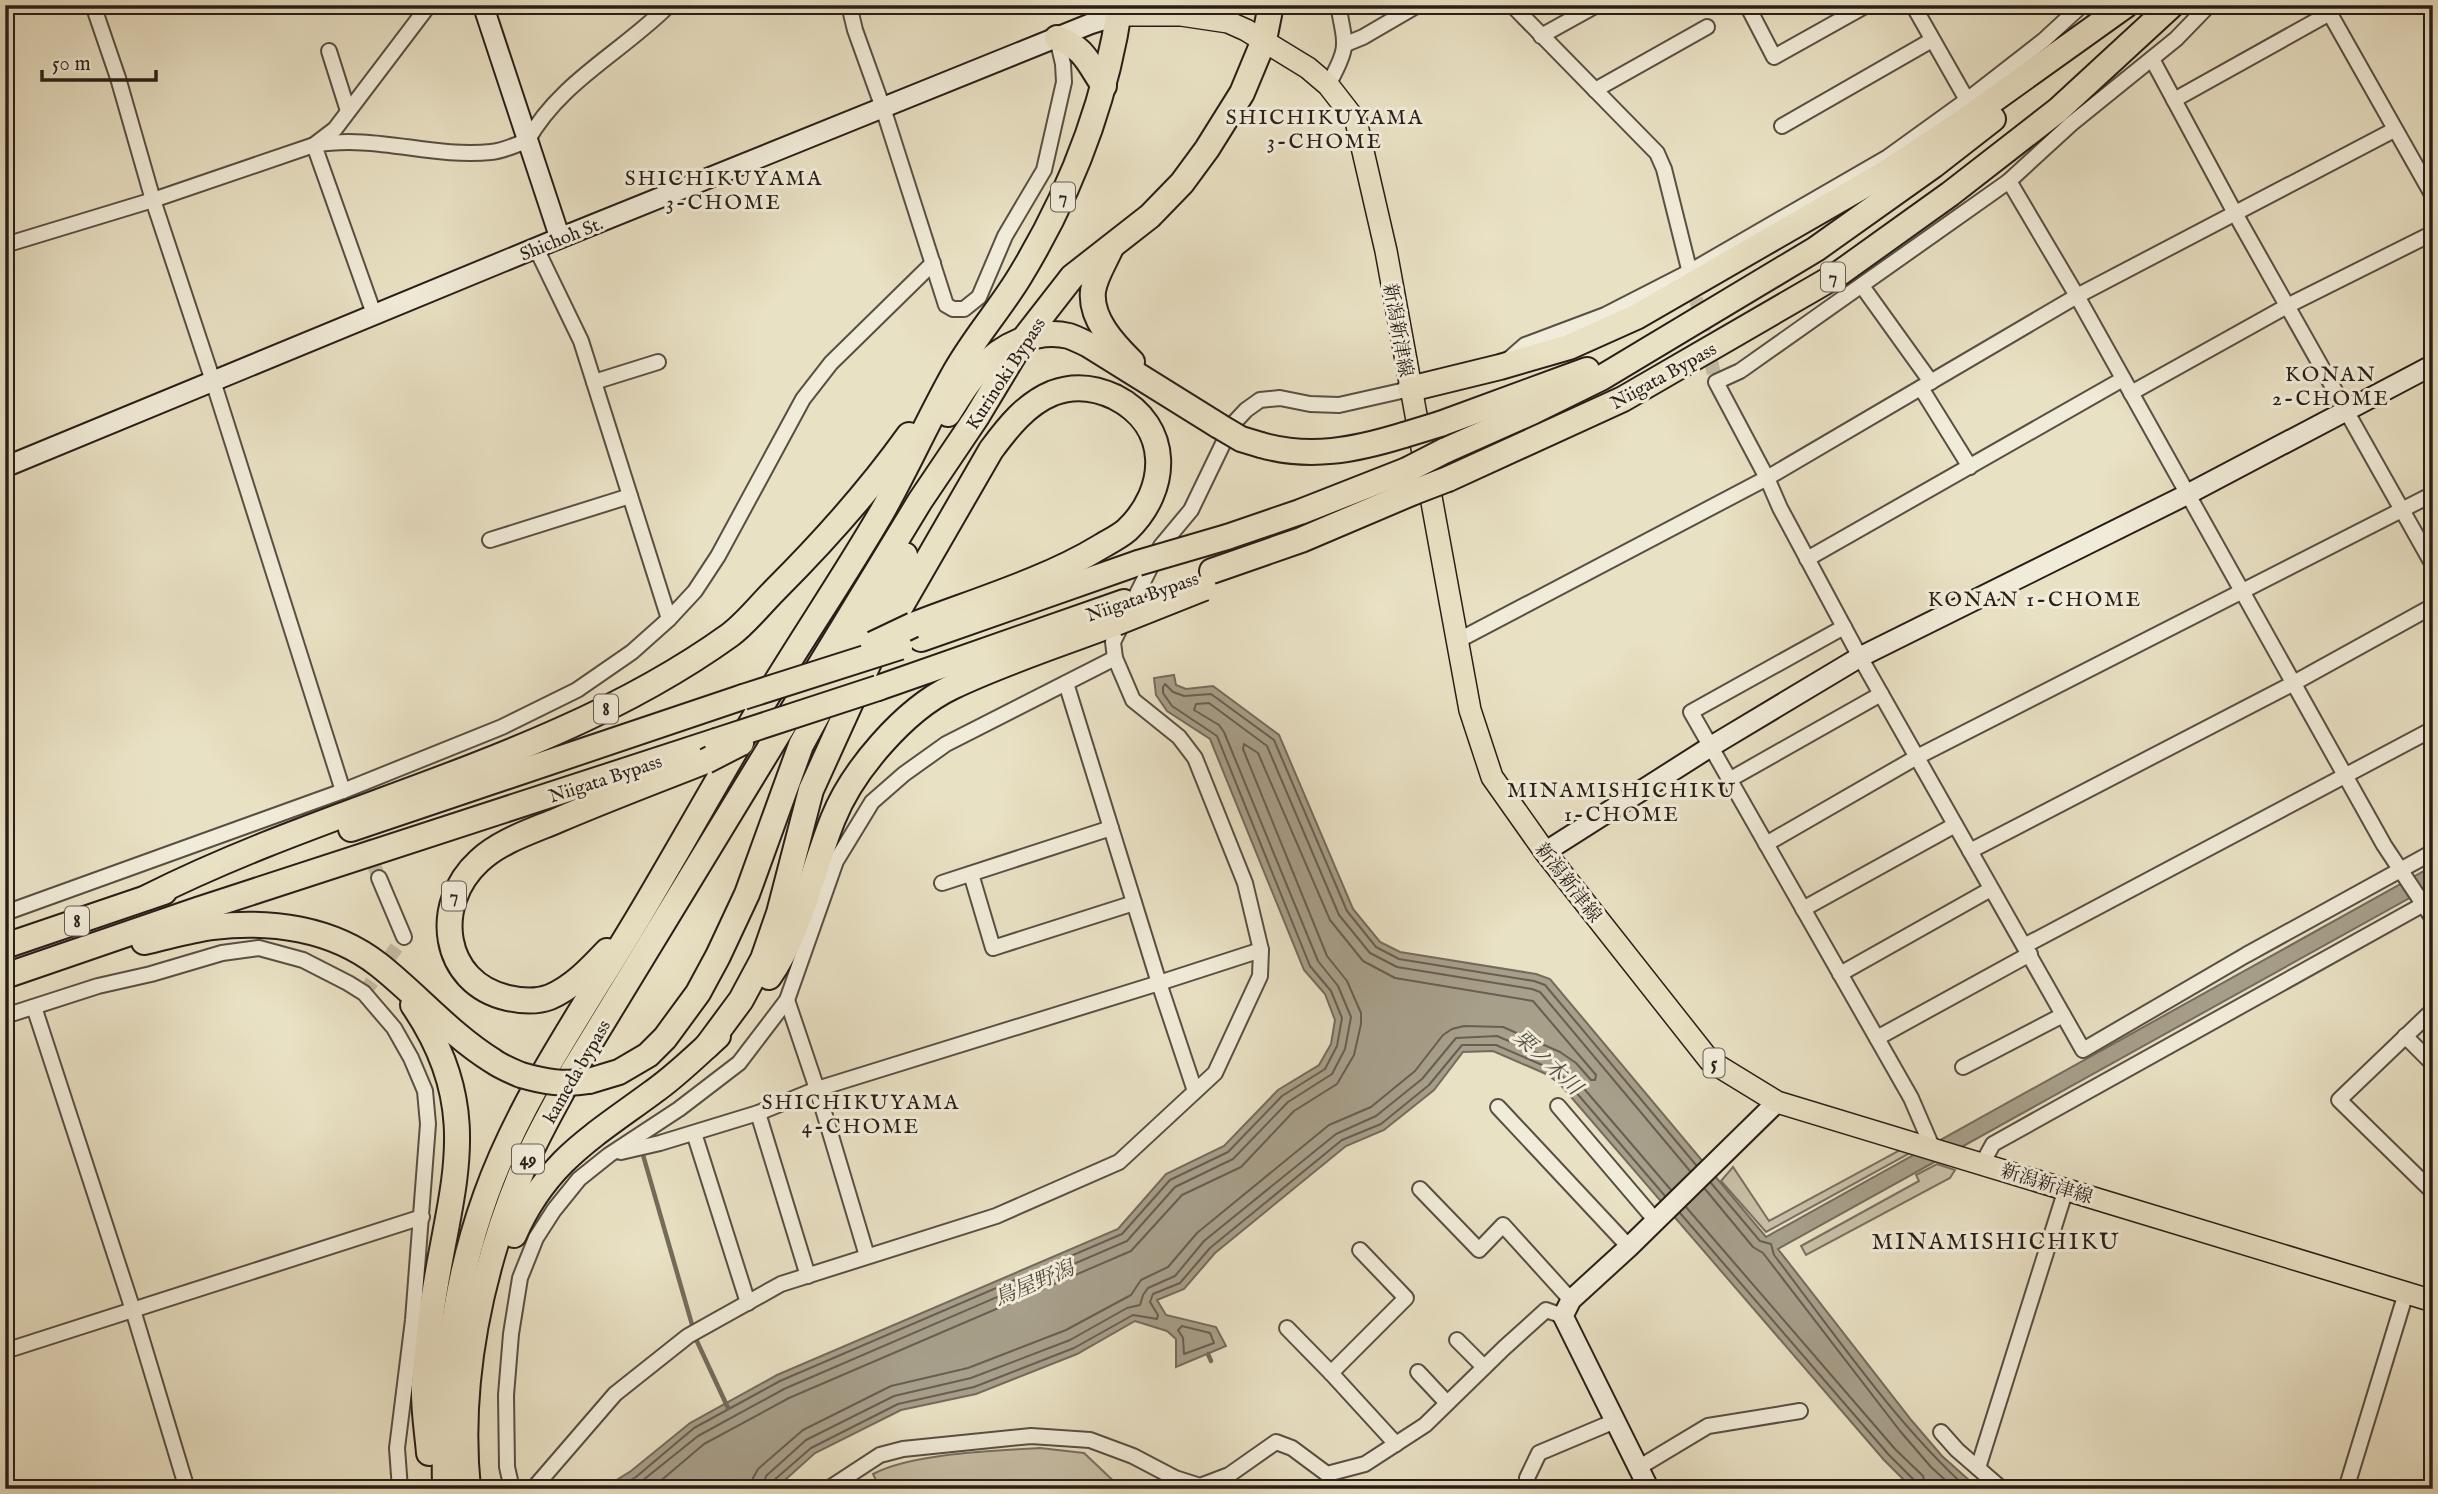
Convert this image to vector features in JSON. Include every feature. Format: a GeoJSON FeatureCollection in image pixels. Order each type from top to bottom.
{"type":"FeatureCollection","features":[{"type":"Feature","properties":{"kind":"highway","name":"Kurinoki Bypass"},"geometry":{"type":"LineString","coordinates":[[798,696],[1023,340],[1072,277],[1150,216],[1182,183],[1207,149],[1242,93],[1264,40],[1271,5]]}},
{"type":"Feature","properties":{"kind":"highway","name":"Niigata Bypass"},"geometry":{"type":"LineString","coordinates":[[5,946],[148,897],[752,702],[877,688],[1120,613],[1208,580],[1301,540],[1410,481],[1444,451],[1590,384],[1816,249],[1934,166],[2045,79],[2127,5]]}},
{"type":"Feature","properties":{"kind":"highway","name":"7"},"geometry":{"type":"LineString","coordinates":[[1409,388],[1500,367],[1569,346],[1636,317],[1703,281],[1884,174],[1964,121],[2127,5]]}},
{"type":"Feature","properties":{"kind":"highway","name":"Niigata Bypass"},"geometry":{"type":"LineString","coordinates":[[798,696],[819,673],[1139,563],[1300,512],[1410,481],[1448,479],[1623,399],[1836,275],[1950,194],[2058,110],[2172,5]]}},
{"type":"Feature","properties":{"kind":"highway","name":"Kurinoki Bypass"},"geometry":{"type":"LineString","coordinates":[[752,702],[883,510],[957,368],[1018,280],[1049,227],[1079,161],[1104,86],[1120,10]]}},
{"type":"Feature","properties":{"kind":"highway"},"geometry":{"type":"LineString","coordinates":[[1058,38],[1072,43],[1083,53],[1104,86]]}},
{"type":"Feature","properties":{"kind":"highway","name":"7"},"geometry":{"type":"LineString","coordinates":[[1110,249],[1093,290],[1093,304],[1098,318],[1118,348],[1157,387],[1241,439],[1284,452],[1321,453],[1369,446],[1440,424],[1653,346]]}},
{"type":"Feature","properties":{"kind":"highway"},"geometry":{"type":"LineString","coordinates":[[883,510],[978,370],[999,351],[1023,340],[1039,335],[1069,336],[1089,345],[1157,387]]}},
{"type":"Feature","properties":{"kind":"highway","name":"8"},"geometry":{"type":"LineString","coordinates":[[148,897],[206,868],[533,743],[640,693],[732,633],[827,538],[902,445],[957,368]]}},
{"type":"Feature","properties":{"kind":"highway"},"geometry":{"type":"LineString","coordinates":[[707,1046],[740,1000],[763,959],[779,913],[811,790],[860,682],[878,646],[991,450],[1015,419],[1034,404],[1053,393],[1070,388],[1088,388],[1107,393],[1140,415],[1153,433],[1158,451],[1159,471],[1155,489],[1147,504],[1126,531],[1076,562],[913,625],[798,696]]}},
{"type":"Feature","properties":{"kind":"highway","name":"8"},"geometry":{"type":"LineString","coordinates":[[42,964],[209,927],[251,924],[290,927],[324,935],[359,951],[493,1061],[521,1075],[549,1083],[569,1084],[619,1072],[648,1055],[673,1029],[698,993],[747,894],[801,745],[937,497],[976,418]]}},
{"type":"Feature","properties":{"kind":"highway"},"geometry":{"type":"LineString","coordinates":[[486,1283],[507,1251],[524,1212],[568,1156],[656,1090],[745,1012],[772,973],[791,936],[833,818],[845,792],[867,762],[910,716],[950,688],[1120,613]]}},
{"type":"Feature","properties":{"kind":"highway","name":"7"},"geometry":{"type":"LineString","coordinates":[[637,919],[569,987],[547,998],[521,1001],[495,995],[475,982],[456,956],[447,924],[452,901],[461,880],[480,860],[503,844],[711,751],[798,696]]}},
{"type":"Feature","properties":{"kind":"highway","name":"kameda bypass"},"geometry":{"type":"LineString","coordinates":[[468,1489],[467,1416],[471,1356],[493,1253],[523,1169],[573,1071],[798,696]]}},
{"type":"Feature","properties":{"kind":"highway","name":"kameda bypass"},"geometry":{"type":"LineString","coordinates":[[445,1489],[443,1423],[453,1316],[486,1194],[501,1157],[547,1069],[637,919],[752,702]]}},
{"type":"Feature","properties":{"kind":"highway","name":"Niigata Bypass"},"geometry":{"type":"LineString","coordinates":[[5,976],[197,910],[711,751]]}},
{"type":"Feature","properties":{"kind":"highway"},"geometry":{"type":"LineString","coordinates":[[398,983],[428,1027],[444,1059],[454,1093],[457,1121],[455,1184],[432,1309],[424,1386],[431,1489]]}},
{"type":"Feature","properties":{"kind":"main road","name":"新潟新津線"},"geometry":{"type":"LineString","coordinates":[[1120,10],[1228,22],[1264,40],[1308,68],[1328,85],[1356,121],[1386,251],[1470,710],[1492,777],[1545,852],[1710,1061],[1777,1102],[2433,1301]]}},
{"type":"Feature","properties":{"kind":"street"},"geometry":{"type":"LineString","coordinates":[[93,5],[343,791]]}},
{"type":"Feature","properties":{"kind":"street"},"geometry":{"type":"LineString","coordinates":[[313,145],[335,129],[429,5]]}},
{"type":"Feature","properties":{"kind":"street"},"geometry":{"type":"LineString","coordinates":[[483,5],[560,238]]}},
{"type":"Feature","properties":{"kind":"street"},"geometry":{"type":"LineString","coordinates":[[5,245],[153,200],[313,145],[354,140],[470,153],[494,152],[527,141],[539,119],[586,71],[646,28],[669,5]]}},
{"type":"Feature","properties":{"kind":"street"},"geometry":{"type":"LineString","coordinates":[[849,5],[946,305],[953,309],[964,309],[979,297],[1005,236],[1044,170],[1063,82],[1058,38]]}},
{"type":"Feature","properties":{"kind":"street"},"geometry":{"type":"LineString","coordinates":[[1328,85],[1342,60],[1346,44],[1338,5]]}},
{"type":"Feature","properties":{"kind":"street"},"geometry":{"type":"LineString","coordinates":[[1346,44],[1418,5]]}},
{"type":"Feature","properties":{"kind":"street"},"geometry":{"type":"LineString","coordinates":[[1512,5],[1657,153],[1664,169],[1690,274]]}},
{"type":"Feature","properties":{"kind":"street"},"geometry":{"type":"LineString","coordinates":[[1541,36],[1597,5]]}},
{"type":"Feature","properties":{"kind":"street"},"geometry":{"type":"LineString","coordinates":[[1747,5],[1774,57],[1867,5]]}},
{"type":"Feature","properties":{"kind":"street"},"geometry":{"type":"LineString","coordinates":[[1913,5],[1967,100]]}},
{"type":"Feature","properties":{"kind":"street"},"geometry":{"type":"LineString","coordinates":[[1500,367],[1525,345],[1605,315],[1690,274],[1888,157],[2044,40],[2082,5]]}},
{"type":"Feature","properties":{"kind":"street"},"geometry":{"type":"LineString","coordinates":[[2209,5],[2176,39],[2071,124],[2009,181],[1740,371],[1716,382],[1860,657],[2083,1050],[2246,955],[2433,852]]}},
{"type":"Feature","properties":{"kind":"street"},"geometry":{"type":"LineString","coordinates":[[2174,100],[2328,9],[2433,197]]}},
{"type":"Feature","properties":{"kind":"street","name":"Shichoh St."},"geometry":{"type":"LineString","coordinates":[[5,467],[560,238],[1058,38],[1120,10]]}},
{"type":"Feature","properties":{"kind":"street"},"geometry":{"type":"LineString","coordinates":[[1594,90],[1707,27]]}},
{"type":"Feature","properties":{"kind":"street"},"geometry":{"type":"LineString","coordinates":[[1782,126],[1932,40]]}},
{"type":"Feature","properties":{"kind":"street"},"geometry":{"type":"LineString","coordinates":[[329,51],[348,111]]}},
{"type":"Feature","properties":{"kind":"street"},"geometry":{"type":"LineString","coordinates":[[2152,59],[2235,215],[2433,565]]}},
{"type":"Feature","properties":{"kind":"street"},"geometry":{"type":"LineString","coordinates":[[1459,640],[1767,478],[2077,296],[2394,130]]}},
{"type":"Feature","properties":{"kind":"street"},"geometry":{"type":"LineString","coordinates":[[313,145],[374,314]]}},
{"type":"Feature","properties":{"kind":"street"},"geometry":{"type":"LineString","coordinates":[[2009,181],[2077,296],[2292,684],[2400,870],[2433,919]]}},
{"type":"Feature","properties":{"kind":"street"},"geometry":{"type":"LineString","coordinates":[[2131,393],[2287,306],[2433,233]]}},
{"type":"Feature","properties":{"kind":"street"},"geometry":{"type":"LineString","coordinates":[[536,248],[581,341],[669,619]]}},
{"type":"Feature","properties":{"kind":"street"},"geometry":{"type":"LineString","coordinates":[[7,908],[343,791],[502,727],[577,690],[632,652],[695,591],[718,556],[803,399],[831,363],[933,263]]}},
{"type":"Feature","properties":{"kind":"street"},"geometry":{"type":"LineString","coordinates":[[1862,286],[1926,385],[1970,467]]}},
{"type":"Feature","properties":{"kind":"street"},"geometry":{"type":"LineString","coordinates":[[594,382],[658,362]]}},
{"type":"Feature","properties":{"kind":"street"},"geometry":{"type":"LineString","coordinates":[[1545,852],[1710,747],[1860,657],[2188,494],[2433,365]]}},
{"type":"Feature","properties":{"kind":"street"},"geometry":{"type":"LineString","coordinates":[[1807,559],[2123,379]]}},
{"type":"Feature","properties":{"kind":"street"},"geometry":{"type":"LineString","coordinates":[[533,1489],[615,1394],[688,1336],[781,1284],[996,1216],[1119,1162],[1215,1073],[1260,976],[1261,950],[1245,883],[1195,758],[1179,737],[1133,700],[1115,658],[1113,642],[1161,546],[1191,510],[1232,425],[1246,410],[1260,400],[1280,398],[1310,404],[1339,405],[1409,388]]}},
{"type":"Feature","properties":{"kind":"street"},"geometry":{"type":"LineString","coordinates":[[1766,844],[1917,757],[2433,494]]}},
{"type":"Feature","properties":{"kind":"street"},"geometry":{"type":"LineString","coordinates":[[490,540],[630,496]]}},
{"type":"Feature","properties":{"kind":"street"},"geometry":{"type":"LineString","coordinates":[[1970,850],[2292,684],[2433,606]]}},
{"type":"Feature","properties":{"kind":"street"},"geometry":{"type":"LineString","coordinates":[[1844,627],[1691,712],[1912,1098],[1933,1149]]}},
{"type":"Feature","properties":{"kind":"street"},"geometry":{"type":"LineString","coordinates":[[512,1489],[507,1467],[506,1395],[511,1334],[520,1278],[536,1238],[554,1210],[579,1179],[609,1155],[679,1109],[739,1063],[787,1000],[836,861],[872,802],[904,774],[946,744],[1115,658]]}},
{"type":"Feature","properties":{"kind":"street"},"geometry":{"type":"LineString","coordinates":[[1066,683],[1195,1091]]}},
{"type":"Feature","properties":{"kind":"street"},"geometry":{"type":"LineString","coordinates":[[1729,780],[1881,694]]}},
{"type":"Feature","properties":{"kind":"street"},"geometry":{"type":"LineString","coordinates":[[1877,1038],[2028,950],[2433,729]]}},
{"type":"Feature","properties":{"kind":"street"},"geometry":{"type":"LineString","coordinates":[[1803,909],[1955,825]]}},
{"type":"Feature","properties":{"kind":"street"},"geometry":{"type":"LineString","coordinates":[[942,883],[1111,828]]}},
{"type":"Feature","properties":{"kind":"street"},"geometry":{"type":"LineString","coordinates":[[971,874],[993,948],[1134,903]]}},
{"type":"Feature","properties":{"kind":"street"},"geometry":{"type":"LineString","coordinates":[[379,878],[404,937]]}},
{"type":"Feature","properties":{"kind":"street"},"geometry":{"type":"LineString","coordinates":[[1840,974],[1991,890]]}},
{"type":"Feature","properties":{"kind":"street"},"geometry":{"type":"LineString","coordinates":[[1982,1164],[1993,1144],[2424,905]]}},
{"type":"Feature","properties":{"kind":"street"},"geometry":{"type":"LineString","coordinates":[[5,1016],[98,986],[222,953],[260,948],[303,960],[348,983],[364,993],[394,1028],[425,1091],[428,1124],[413,1320],[397,1448],[400,1489]]}},
{"type":"Feature","properties":{"kind":"street"},"geometry":{"type":"LineString","coordinates":[[609,1155],[694,1133],[817,1089],[1261,950]]}},
{"type":"Feature","properties":{"kind":"street"},"geometry":{"type":"LineString","coordinates":[[787,1000],[867,1256]]}},
{"type":"Feature","properties":{"kind":"street"},"geometry":{"type":"LineString","coordinates":[[34,1007],[187,1489]]}},
{"type":"Feature","properties":{"kind":"street"},"geometry":{"type":"LineString","coordinates":[[2433,1010],[2339,1100],[2433,1192]]}},
{"type":"Feature","properties":{"kind":"street"},"geometry":{"type":"LineString","coordinates":[[1963,1067],[2063,1015]]}},
{"type":"Feature","properties":{"kind":"street"},"geometry":{"type":"LineString","coordinates":[[2405,1037],[2433,1064]]}},
{"type":"Feature","properties":{"kind":"street"},"geometry":{"type":"LineString","coordinates":[[828,1489],[880,1455],[903,1449],[1031,1436],[1090,1440],[1133,1456],[1175,1478],[1200,1486],[1229,1475],[1276,1442],[1292,1448],[1327,1474],[1365,1464],[1425,1425],[1546,1310],[1567,1308],[1777,1102]]}},
{"type":"Feature","properties":{"kind":"street"},"geometry":{"type":"LineString","coordinates":[[1558,1106],[1658,1218]]}},
{"type":"Feature","properties":{"kind":"street"},"geometry":{"type":"LineString","coordinates":[[1498,1107],[1629,1247]]}},
{"type":"Feature","properties":{"kind":"street"},"geometry":{"type":"LineString","coordinates":[[758,1112],[808,1276]]}},
{"type":"Feature","properties":{"kind":"street"},"geometry":{"type":"LineString","coordinates":[[694,1133],[748,1303]]}},
{"type":"Feature","properties":{"kind":"street"},"geometry":{"type":"LineString","coordinates":[[1420,1189],[1479,1250],[1503,1225],[1567,1308],[1568,1329],[1649,1489]]}},
{"type":"Feature","properties":{"kind":"street"},"geometry":{"type":"LineString","coordinates":[[1978,1468],[2066,1189]]}},
{"type":"Feature","properties":{"kind":"street"},"geometry":{"type":"LineString","coordinates":[[5,1351],[422,1217]]}},
{"type":"Feature","properties":{"kind":"street"},"geometry":{"type":"LineString","coordinates":[[1331,1373],[1406,1298],[1360,1250]]}},
{"type":"Feature","properties":{"kind":"street"},"geometry":{"type":"LineString","coordinates":[[2346,1489],[2406,1293]]}},
{"type":"Feature","properties":{"kind":"street"},"geometry":{"type":"LineString","coordinates":[[1287,1328],[1396,1444]]}},
{"type":"Feature","properties":{"kind":"street"},"geometry":{"type":"LineString","coordinates":[[1457,1340],[1484,1367]]}},
{"type":"Feature","properties":{"kind":"street"},"geometry":{"type":"LineString","coordinates":[[1418,1372],[1447,1403]]}},
{"type":"Feature","properties":{"kind":"street"},"geometry":{"type":"LineString","coordinates":[[1638,1468],[1708,1426],[1800,1411]]}},
{"type":"Feature","properties":{"kind":"street"},"geometry":{"type":"LineString","coordinates":[[1527,1478],[1539,1453],[1615,1421]]}},
{"type":"Feature","properties":{"kind":"street"},"geometry":{"type":"LineString","coordinates":[[1941,1432],[1957,1450],[2002,1489]]}},
{"type":"Feature","properties":{"kind":"shaded area"},"geometry":{"type":"Polygon","coordinates":[[[1900,1150],[1910,1153],[1766,1232],[1721,1181],[1733,1167],[1769,1221],[1900,1150]]]}},
{"type":"Feature","properties":{"kind":"shaded area"},"geometry":{"type":"Polygon","coordinates":[[[1937,1164],[1955,1170],[1950,1178],[1806,1255],[1801,1246],[1919,1181],[1916,1175],[1937,1164]]]}},
{"type":"Feature","properties":{"kind":"shaded area"},"geometry":{"type":"Polygon","coordinates":[[[1040,1448],[1084,1453],[1122,1489],[880,1489],[873,1474],[889,1467],[931,1457],[1040,1448]]]}},
{"type":"Feature","properties":{"kind":"water"},"geometry":{"type":"Polygon","coordinates":[[[1174,675],[1176,685],[1186,689],[1213,686],[1279,735],[1353,909],[1380,942],[1400,952],[1536,974],[1550,979],[1766,1237],[2433,866],[2433,885],[1778,1249],[1912,1421],[1942,1456],[1979,1489],[1913,1489],[1884,1460],[1559,1083],[1546,1074],[1493,1051],[1463,1052],[1434,1090],[1384,1130],[1346,1146],[1215,1253],[1184,1289],[1157,1300],[1166,1315],[1216,1327],[1226,1346],[1176,1367],[1176,1339],[1167,1331],[1135,1321],[1077,1354],[976,1394],[901,1410],[815,1453],[775,1489],[602,1489],[631,1471],[690,1423],[777,1375],[1118,1229],[1166,1174],[1224,1146],[1278,1090],[1319,1065],[1331,1044],[1335,1020],[1325,994],[1304,970],[1210,739],[1167,711],[1156,695],[1154,678],[1174,675]]]}},
{"type":"Feature","properties":{"kind":"waterway"},"geometry":{"type":"LineString","coordinates":[[641,1148],[693,1328]]}},
{"type":"Feature","properties":{"kind":"waterway"},"geometry":{"type":"LineString","coordinates":[[695,1337],[728,1408]]}},
{"type":"Feature","properties":{"kind":"waterway"},"geometry":{"type":"LineString","coordinates":[[1208,1354],[1211,1361]]}},
{"type":"Feature","properties":{"kind":"tunnel"},"geometry":{"type":"LineString","coordinates":[[1691,278],[1716,382]]}},
{"type":"Feature","properties":{"kind":"tunnel"},"geometry":{"type":"LineString","coordinates":[[356,821],[379,878]]}},
{"type":"Feature","properties":{"kind":"tunnel"},"geometry":{"type":"LineString","coordinates":[[364,993],[404,937]]}},
{"type":"Feature","properties":{"kind":"district","name":"SHICHIKUYAMA 3-CHOME"},"geometry":{"type":"Point","coordinates":[1325,129]}},
{"type":"Feature","properties":{"kind":"district","name":"SHICHIKUYAMA 3-CHOME"},"geometry":{"type":"Point","coordinates":[724,190]}},
{"type":"Feature","properties":{"kind":"district","name":"KONAN 2-CHOME"},"geometry":{"type":"Point","coordinates":[2331,386]}},
{"type":"Feature","properties":{"kind":"district","name":"KONAN 1-CHOME"},"geometry":{"type":"Point","coordinates":[2035,599]}},
{"type":"Feature","properties":{"kind":"district","name":"MINAMISHICHIKU 1-CHOME"},"geometry":{"type":"Point","coordinates":[1622,802]}},
{"type":"Feature","properties":{"kind":"district","name":"SHICHIKUYAMA 4-CHOME"},"geometry":{"type":"Point","coordinates":[861,1114]}},
{"type":"Feature","properties":{"kind":"district","name":"MINAMISHICHIKU"},"geometry":{"type":"Point","coordinates":[1996,1241]}},
{"type":"Feature","properties":{"kind":"water label","name":"栗ノ木川"},"geometry":{"type":"Point","coordinates":[1548,1062]}},
{"type":"Feature","properties":{"kind":"water label","name":"鳥屋野潟"},"geometry":{"type":"Point","coordinates":[1034,1283]}}]}
